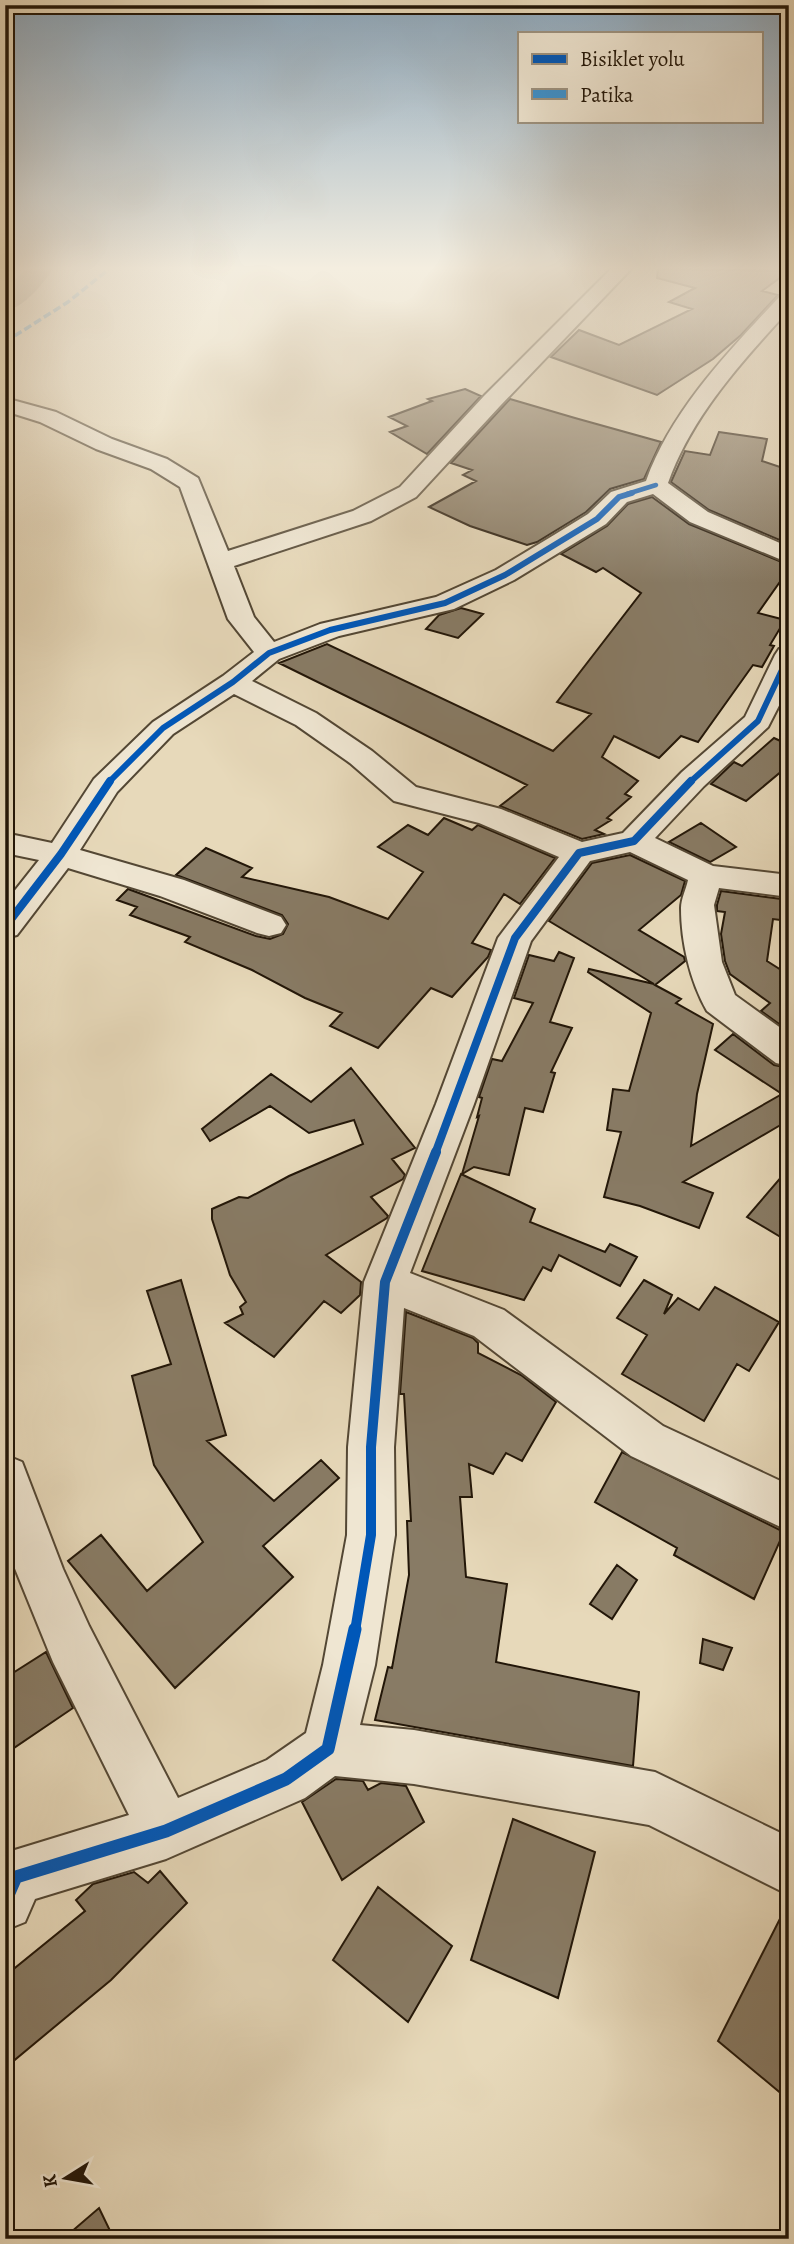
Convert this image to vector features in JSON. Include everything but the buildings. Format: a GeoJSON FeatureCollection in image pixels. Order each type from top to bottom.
{"type":"FeatureCollection","features":[{"type":"Feature","properties":{"kind":"street"},"geometry":{"type":"LineString","coordinates":[[218,563],[362,516],[408,492],[519,374]]}},
{"type":"Feature","properties":{"kind":"street"},"geometry":{"type":"LineString","coordinates":[[656,485],[667,454],[723,374]]}},
{"type":"Feature","properties":{"kind":"street"},"geometry":{"type":"LineString","coordinates":[[5,404],[48,417],[104,443],[159,464],[190,483],[241,619],[270,653]]}},
{"type":"Feature","properties":{"kind":"street"},"geometry":{"type":"LineString","coordinates":[[656,485],[699,517],[789,556]]}},
{"type":"Feature","properties":{"kind":"street"},"geometry":{"type":"LineString","coordinates":[[5,927],[61,854],[105,786],[163,728],[233,682],[270,653],[330,630],[445,603],[505,575],[563,540],[597,519],[619,497],[656,485]]}},
{"type":"Feature","properties":{"kind":"street"},"geometry":{"type":"LineString","coordinates":[[233,682],[306,719],[361,757],[405,794],[490,816],[579,853],[634,841],[694,779],[758,721],[789,655]]}},
{"type":"Feature","properties":{"kind":"street"},"geometry":{"type":"LineString","coordinates":[[634,841],[706,876],[789,886]]}},
{"type":"Feature","properties":{"kind":"street"},"geometry":{"type":"LineString","coordinates":[[5,842],[61,854],[210,901],[269,925]]}},
{"type":"Feature","properties":{"kind":"street"},"geometry":{"type":"LineString","coordinates":[[328,1749],[349,1665],[371,1535],[371,1447],[385,1282],[455,1104],[515,938],[579,853]]}},
{"type":"Feature","properties":{"kind":"street"},"geometry":{"type":"LineString","coordinates":[[706,876],[697,905],[705,962],[720,1002],[789,1053]]}},
{"type":"Feature","properties":{"kind":"street"},"geometry":{"type":"LineString","coordinates":[[385,1282],[489,1323],[647,1441],[789,1509]]}},
{"type":"Feature","properties":{"kind":"street"},"geometry":{"type":"LineString","coordinates":[[5,1477],[41,1575],[71,1643],[166,1831]]}},
{"type":"Feature","properties":{"kind":"street"},"geometry":{"type":"LineString","coordinates":[[5,1902],[16,1877],[166,1831],[286,1779],[328,1749],[414,1756],[655,1799],[789,1867]]}},
{"type":"Feature","properties":{"kind":"cycle path"},"geometry":{"type":"LineString","coordinates":[[5,927],[61,854],[105,786],[163,728],[233,682],[269,653],[330,630],[445,603],[505,575],[563,540],[597,519],[619,497],[656,485]]}},
{"type":"Feature","properties":{"kind":"cycle path"},"geometry":{"type":"LineString","coordinates":[[5,1902],[16,1877],[166,1831],[286,1779],[328,1749],[349,1665],[371,1535],[371,1447],[385,1282],[455,1104],[515,938],[579,853],[634,841],[693,779],[758,721],[789,655]]}}]}
